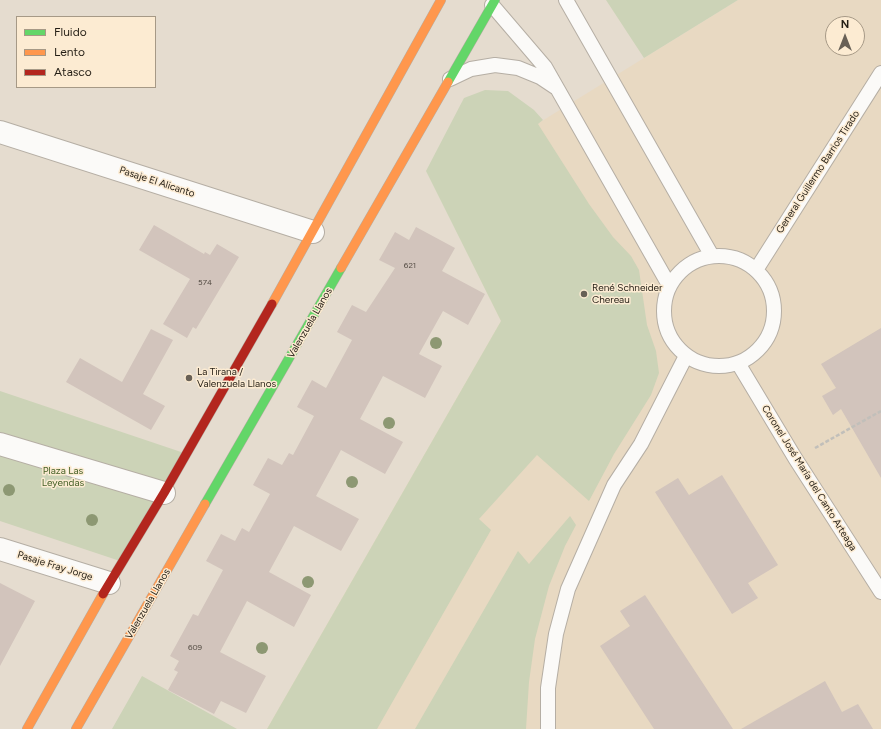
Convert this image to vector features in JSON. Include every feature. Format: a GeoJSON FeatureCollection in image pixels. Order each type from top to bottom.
{"type":"FeatureCollection","features":[{"type":"Feature","properties":{"kind":"main road"},"geometry":{"type":"LineString","coordinates":[[27,729],[109,583],[164,494],[313,232],[441,0]]}},
{"type":"Feature","properties":{"kind":"main road","name":"Valenzuela Llanos"},"geometry":{"type":"LineString","coordinates":[[76,729],[450,79],[491,2]]}},
{"type":"Feature","properties":{"kind":"street","name":"Pasaje El Alicanto"},"geometry":{"type":"LineString","coordinates":[[0,132],[313,232]]}},
{"type":"Feature","properties":{"kind":"street"},"geometry":{"type":"LineString","coordinates":[[0,444],[164,494]]}},
{"type":"Feature","properties":{"kind":"street","name":"Pasaje Fray Jorge"},"geometry":{"type":"LineString","coordinates":[[0,548],[109,583]]}},
{"type":"Feature","properties":{"kind":"lane"},"geometry":{"type":"LineString","coordinates":[[566,0],[712,256]]}},
{"type":"Feature","properties":{"kind":"lane"},"geometry":{"type":"LineString","coordinates":[[491,2],[545,67],[670,285]]}},
{"type":"Feature","properties":{"kind":"lane"},"geometry":{"type":"LineString","coordinates":[[450,79],[472,69],[495,65],[518,68],[540,77],[559,90]]}},
{"type":"Feature","properties":{"kind":"lane","name":"General Guillermo Barrios Tirado"},"geometry":{"type":"LineString","coordinates":[[756,270],[881,73]]}},
{"type":"Feature","properties":{"kind":"lane"},"geometry":{"type":"LineString","coordinates":[[712,256],[735,258],[756,270],[768,284],[773,302],[773,322],[767,339],[754,354],[738,363],[720,367],[702,364],[686,356],[673,342],[665,324],[664,304],[670,285],[680,271],[695,261],[712,256]]}},
{"type":"Feature","properties":{"kind":"lane"},"geometry":{"type":"LineString","coordinates":[[548,729],[548,688],[556,634],[568,588],[614,485],[641,444],[686,356]]}},
{"type":"Feature","properties":{"kind":"lane","name":"Coronel José María del Canto Arteaga"},"geometry":{"type":"LineString","coordinates":[[738,363],[795,458],[881,592]]}},
{"type":"Feature","properties":{"kind":"path"},"geometry":{"type":"LineString","coordinates":[[795,458],[881,411]]}},
{"type":"Feature","properties":{"kind":"shaded area"},"geometry":{"type":"Polygon","coordinates":[[[738,0],[881,0],[881,729],[267,729],[501,321],[435,187],[738,0]]]}},
{"type":"Feature","properties":{"kind":"green space"},"geometry":{"type":"Polygon","coordinates":[[[606,0],[738,0],[644,58],[606,0]]]}},
{"type":"Feature","properties":{"kind":"green space"},"geometry":{"type":"Polygon","coordinates":[[[485,90],[508,91],[534,110],[543,120],[538,124],[589,204],[613,237],[631,256],[639,270],[647,325],[656,351],[659,373],[651,395],[614,454],[589,501],[537,455],[479,519],[491,530],[377,729],[267,729],[501,321],[426,171],[464,98],[485,90]]]}},
{"type":"Feature","properties":{"kind":"green space","name":"Plaza Las Leyendas"},"geometry":{"type":"Polygon","coordinates":[[[0,391],[187,454],[123,562],[0,521],[0,391]]]}},
{"type":"Feature","properties":{"kind":"green space"},"geometry":{"type":"Polygon","coordinates":[[[570,516],[576,525],[565,546],[549,586],[535,639],[529,682],[526,729],[415,729],[518,551],[529,564],[570,516]]]}},
{"type":"Feature","properties":{"kind":"green space"},"geometry":{"type":"Polygon","coordinates":[[[142,676],[237,729],[112,729],[142,676]]]}},
{"type":"Feature","properties":{"kind":"building"},"geometry":{"type":"Polygon","coordinates":[[[154,225],[204,254],[205,252],[210,255],[217,244],[239,257],[196,329],[193,327],[187,338],[163,324],[190,279],[139,250],[154,225]]]}},
{"type":"Feature","properties":{"kind":"building"},"geometry":{"type":"Polygon","coordinates":[[[416,227],[455,248],[442,271],[485,294],[468,325],[443,311],[419,354],[442,366],[425,398],[383,376],[360,419],[403,442],[385,474],[341,450],[316,496],[359,519],[341,551],[294,526],[269,572],[311,595],[294,627],[247,601],[220,652],[266,676],[246,713],[221,701],[214,714],[168,690],[178,672],[174,670],[179,661],[170,656],[193,614],[198,616],[223,570],[206,561],[221,534],[235,541],[242,528],[249,532],[270,494],[253,485],[268,458],[282,465],[289,453],[293,455],[314,416],[297,407],[312,380],[326,388],[352,340],[337,332],[352,305],[366,312],[395,268],[379,260],[395,232],[409,240],[416,227]]]}},
{"type":"Feature","properties":{"kind":"building"},"geometry":{"type":"Polygon","coordinates":[[[881,328],[881,478],[841,409],[833,415],[822,396],[836,388],[821,364],[881,328]]]}},
{"type":"Feature","properties":{"kind":"building"},"geometry":{"type":"Polygon","coordinates":[[[151,329],[173,340],[143,394],[165,406],[151,430],[66,382],[80,358],[122,382],[151,329]]]}},
{"type":"Feature","properties":{"kind":"building"},"geometry":{"type":"Polygon","coordinates":[[[722,475],[778,565],[748,583],[758,598],[732,614],[655,492],[678,478],[689,495],[722,475]]]}},
{"type":"Feature","properties":{"kind":"building"},"geometry":{"type":"Polygon","coordinates":[[[0,583],[35,601],[0,666],[0,583]]]}},
{"type":"Feature","properties":{"kind":"building"},"geometry":{"type":"Polygon","coordinates":[[[645,595],[733,729],[654,729],[600,646],[630,626],[620,611],[645,595]]]}},
{"type":"Feature","properties":{"kind":"building"},"geometry":{"type":"Polygon","coordinates":[[[825,681],[842,712],[858,704],[873,729],[741,729],[825,681]]]}},
{"type":"Feature","properties":{"kind":"traffic: fast"},"geometry":{"type":"LineString","coordinates":[[448,82],[495,0]]}},
{"type":"Feature","properties":{"kind":"traffic: fast"},"geometry":{"type":"LineString","coordinates":[[205,504],[341,268]]}},
{"type":"Feature","properties":{"kind":"traffic: slow"},"geometry":{"type":"LineString","coordinates":[[272,304],[441,0]]}},
{"type":"Feature","properties":{"kind":"traffic: slow"},"geometry":{"type":"LineString","coordinates":[[341,268],[448,82]]}},
{"type":"Feature","properties":{"kind":"traffic: slow"},"geometry":{"type":"LineString","coordinates":[[76,729],[205,504]]}},
{"type":"Feature","properties":{"kind":"traffic: slow"},"geometry":{"type":"LineString","coordinates":[[27,729],[103,594]]}},
{"type":"Feature","properties":{"kind":"traffic: jam"},"geometry":{"type":"LineString","coordinates":[[103,594],[164,493],[272,304]]}},
{"type":"Feature","properties":{"kind":"place","name":"René Schneider Chereau"},"geometry":{"type":"Point","coordinates":[584,294]}},
{"type":"Feature","properties":{"kind":"place","name":"La Tirana / Valenzuela Llanos"},"geometry":{"type":"Point","coordinates":[189,378]}}]}
